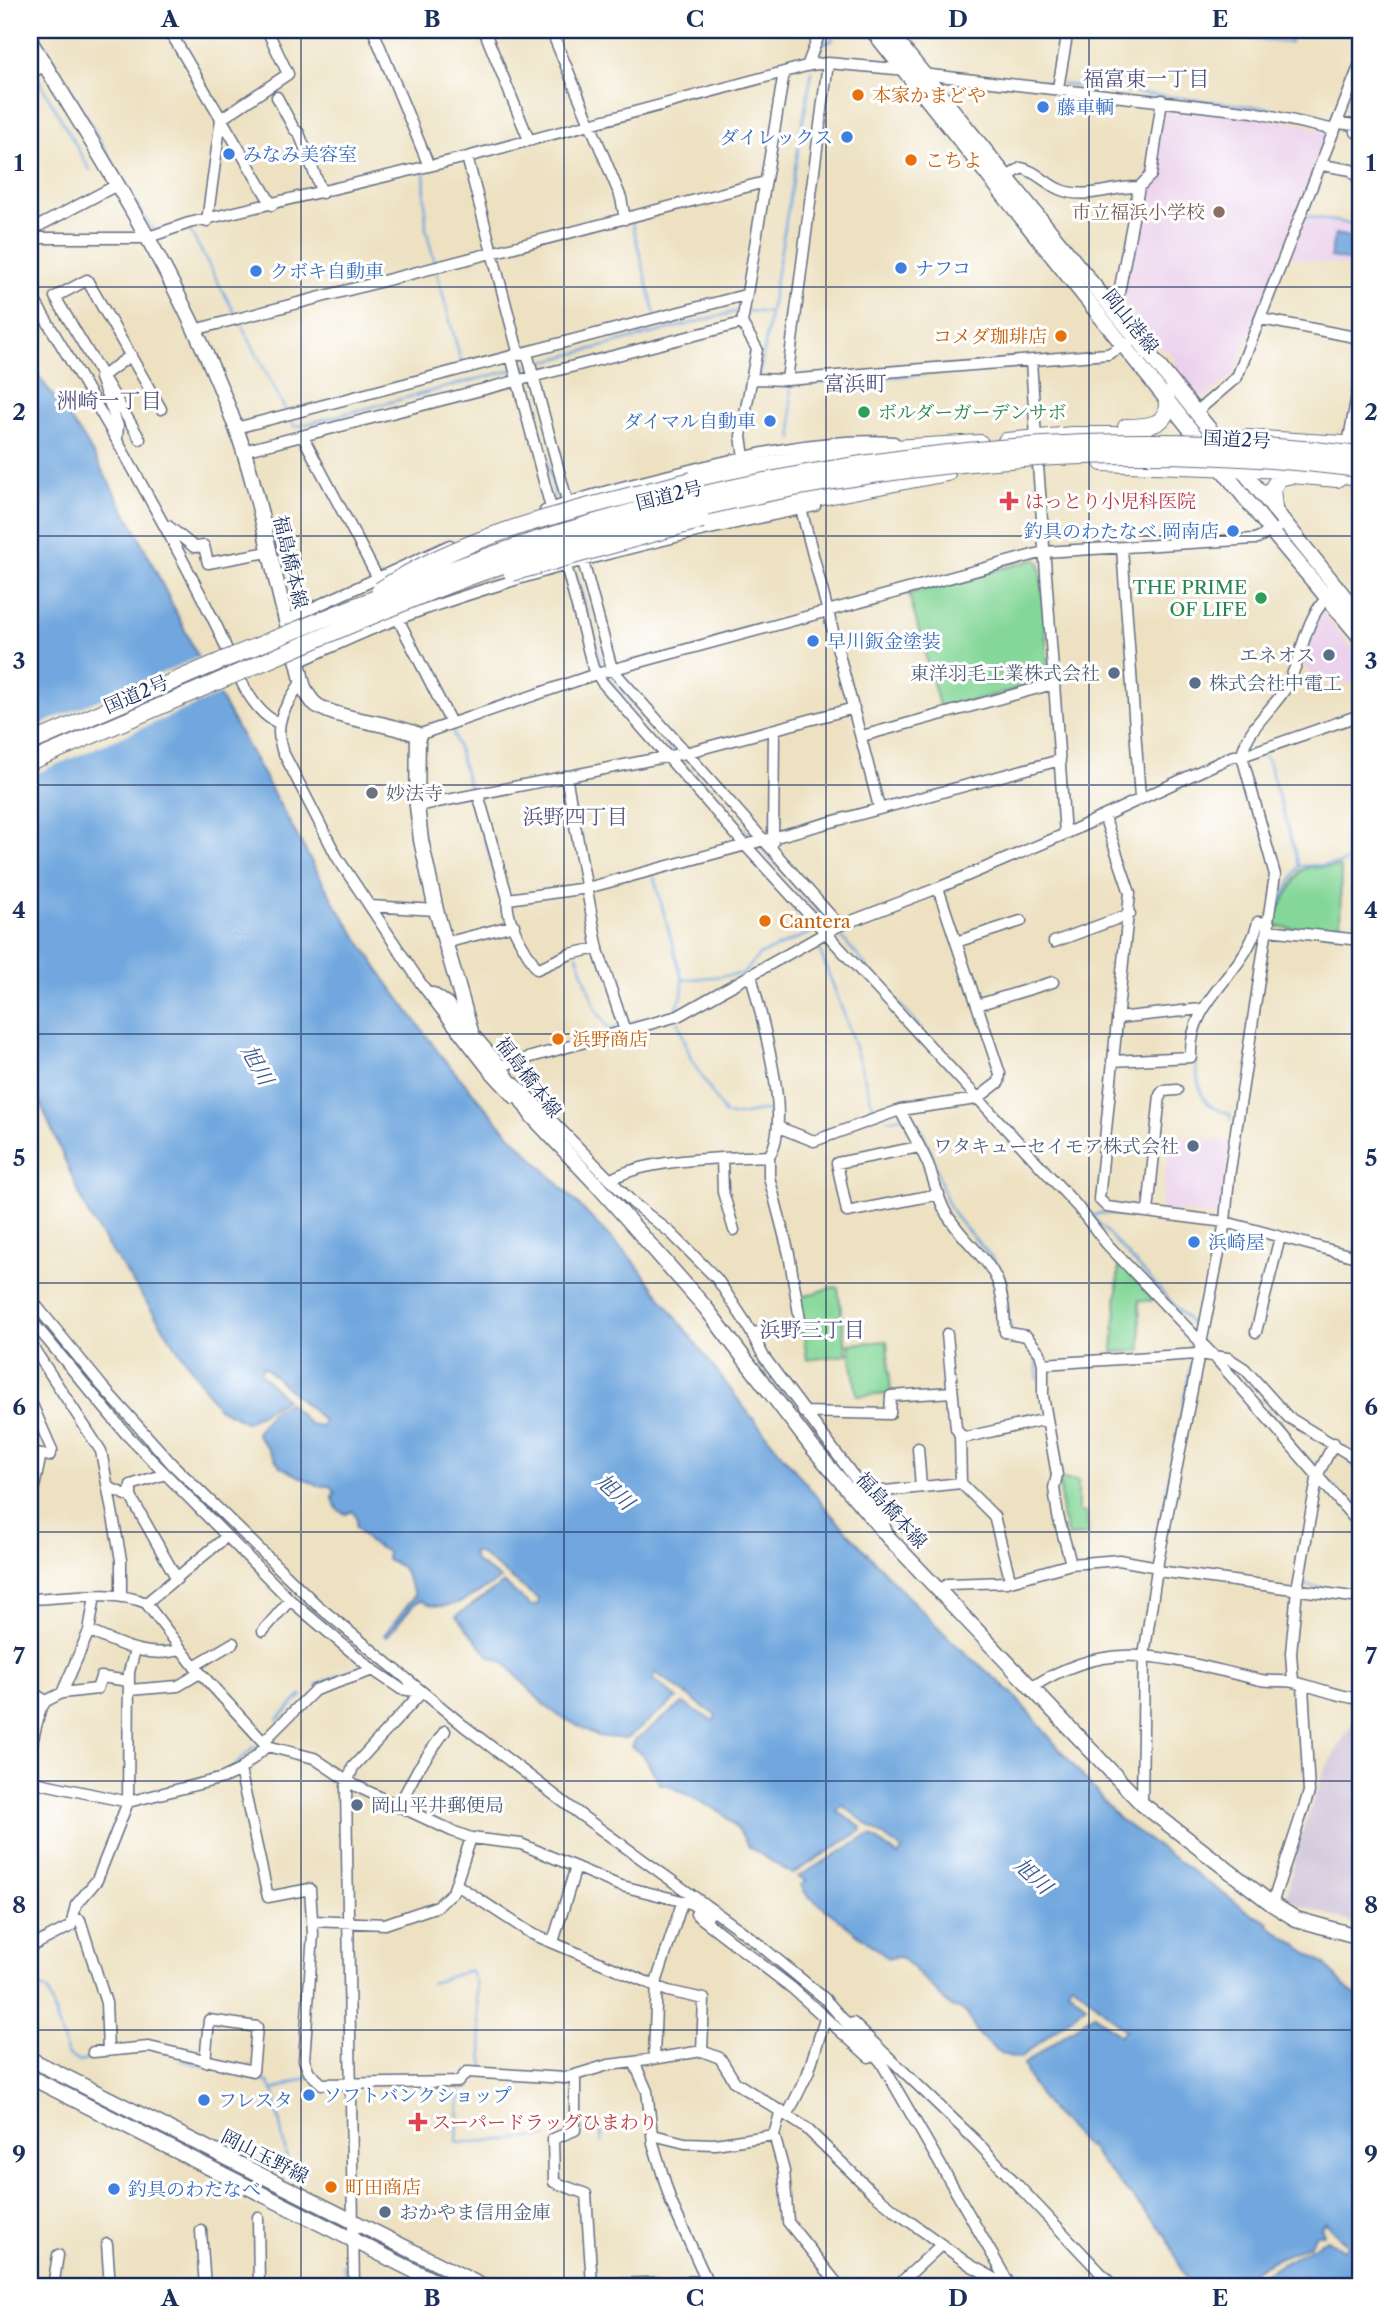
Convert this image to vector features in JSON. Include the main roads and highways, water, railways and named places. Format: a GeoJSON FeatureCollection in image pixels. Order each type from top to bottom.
{"type":"FeatureCollection","features":[{"type":"Feature","properties":{"kind":"highway"},"geometry":{"type":"LineString","coordinates":[[1072,435],[1098,427],[1157,425],[1166,412],[1166,395]]}},
{"type":"Feature","properties":{"kind":"highway"},"geometry":{"type":"LineString","coordinates":[[357,605],[409,571],[466,547],[540,522],[692,480],[802,456],[1072,435],[1354,444]]}},
{"type":"Feature","properties":{"kind":"highway"},"geometry":{"type":"LineString","coordinates":[[1000,442],[1037,447],[1207,441]]}},
{"type":"Feature","properties":{"kind":"highway"},"geometry":{"type":"LineString","coordinates":[[1207,441],[1224,460],[1239,467],[1360,478]]}},
{"type":"Feature","properties":{"kind":"highway","name":"国道2号"},"geometry":{"type":"LineString","coordinates":[[30,743],[357,605],[516,547],[638,510],[771,479],[873,462],[1008,449],[1118,444],[1266,448],[1360,456]]}},
{"type":"Feature","properties":{"kind":"highway","name":"国道2号"},"geometry":{"type":"LineString","coordinates":[[30,762],[396,613],[467,578],[600,534],[740,499],[874,475],[974,464],[1094,457],[1267,461],[1360,469]]}},
{"type":"Feature","properties":{"kind":"highway"},"geometry":{"type":"LineString","coordinates":[[396,613],[550,562],[702,520],[915,478],[1038,465],[1224,460]]}},
{"type":"Feature","properties":{"kind":"highway"},"geometry":{"type":"LineString","coordinates":[[1273,508],[1272,489],[1279,478],[1287,474],[1345,480],[1360,478]]}},
{"type":"Feature","properties":{"kind":"main road","name":"岡山港線"},"geometry":{"type":"LineString","coordinates":[[872,30],[1130,342],[1195,413],[1207,441]]}},
{"type":"Feature","properties":{"kind":"main road","name":"岡山港線"},"geometry":{"type":"LineString","coordinates":[[888,30],[1115,314],[1130,342],[1166,395],[1207,441]]}},
{"type":"Feature","properties":{"kind":"main road","name":"福島橋本線"},"geometry":{"type":"LineString","coordinates":[[30,41],[36,70],[115,186],[154,236],[236,428],[284,621],[298,662],[300,684],[321,709],[418,735],[417,806],[421,840],[436,910],[472,1035],[503,1071],[533,1117],[705,1307],[812,1447],[889,1538],[1143,1804],[1272,1904],[1296,1919],[1360,1937]]}},
{"type":"Feature","properties":{"kind":"main road"},"geometry":{"type":"LineString","coordinates":[[1224,460],[1273,533],[1360,616]]}},
{"type":"Feature","properties":{"kind":"main road"},"geometry":{"type":"LineString","coordinates":[[1239,467],[1285,522],[1360,637]]}},
{"type":"Feature","properties":{"kind":"main road","name":"岡山玉野線"},"geometry":{"type":"LineString","coordinates":[[30,2059],[484,2287]]}},
{"type":"Feature","properties":{"kind":"main road","name":"岡山玉野線"},"geometry":{"type":"LineString","coordinates":[[30,2077],[446,2287]]}},
{"type":"Feature","properties":{"kind":"water"},"geometry":{"type":"Polygon","coordinates":[[[1335,234],[1360,239],[1360,263],[1330,257],[1335,234]]]}},
{"type":"Feature","properties":{"kind":"water","name":"旭川"},"geometry":{"type":"Polygon","coordinates":[[[30,364],[85,440],[136,531],[201,663],[335,904],[442,1057],[499,1123],[635,1263],[746,1410],[829,1512],[954,1643],[1012,1693],[1118,1818],[1253,1915],[1269,1922],[1267,1925],[1325,1964],[1346,1988],[1360,1998],[1360,2287],[1265,2287],[1261,2284],[1267,2279],[1262,2275],[1327,2239],[1343,2250],[1348,2246],[1325,2222],[1321,2227],[1324,2234],[1316,2234],[1309,2245],[1271,2261],[1243,2278],[1239,2276],[1228,2287],[1189,2287],[1166,2235],[1095,2156],[1089,2145],[1087,2147],[1050,2109],[1028,2076],[1024,2064],[1094,2014],[1120,2036],[1125,2030],[1072,1982],[1068,1989],[1086,2006],[1020,2058],[1008,2056],[996,2049],[976,2031],[963,2010],[953,2008],[900,1957],[888,1958],[806,1894],[801,1885],[807,1881],[798,1877],[866,1837],[872,1836],[898,1856],[902,1850],[842,1805],[837,1811],[862,1828],[861,1831],[792,1874],[749,1847],[739,1830],[721,1812],[668,1785],[661,1785],[644,1756],[632,1747],[635,1740],[683,1703],[713,1721],[716,1716],[656,1673],[653,1679],[677,1698],[626,1739],[598,1736],[559,1716],[543,1704],[504,1662],[489,1656],[456,1616],[504,1583],[531,1606],[538,1605],[538,1599],[478,1552],[472,1552],[475,1561],[501,1579],[472,1597],[452,1605],[431,1605],[421,1600],[413,1605],[387,1637],[384,1635],[415,1595],[402,1567],[387,1560],[387,1552],[369,1542],[356,1527],[357,1518],[352,1511],[346,1514],[337,1509],[332,1496],[335,1493],[330,1486],[318,1486],[281,1467],[256,1433],[271,1412],[288,1402],[309,1424],[322,1426],[324,1421],[263,1366],[260,1373],[286,1399],[246,1422],[218,1408],[88,1214],[30,1079],[30,364]]]}},
{"type":"Feature","properties":{"kind":"waterway"},"geometry":{"type":"LineString","coordinates":[[36,30],[147,222],[156,231]]}},
{"type":"Feature","properties":{"kind":"waterway"},"geometry":{"type":"LineString","coordinates":[[822,43],[832,41],[833,30]]}},
{"type":"Feature","properties":{"kind":"waterway"},"geometry":{"type":"LineString","coordinates":[[1178,30],[1290,43],[1293,30]]}},
{"type":"Feature","properties":{"kind":"waterway"},"geometry":{"type":"LineString","coordinates":[[819,57],[825,33]]}},
{"type":"Feature","properties":{"kind":"waterway"},"geometry":{"type":"LineString","coordinates":[[814,60],[819,57],[831,58]]}},
{"type":"Feature","properties":{"kind":"waterway"},"geometry":{"type":"LineString","coordinates":[[747,311],[770,313],[812,70]]}},
{"type":"Feature","properties":{"kind":"waterway"},"geometry":{"type":"LineString","coordinates":[[36,75],[90,170]]}},
{"type":"Feature","properties":{"kind":"waterway"},"geometry":{"type":"LineString","coordinates":[[995,77],[1055,83]]}},
{"type":"Feature","properties":{"kind":"waterway"},"geometry":{"type":"LineString","coordinates":[[1062,84],[1267,108],[1332,123]]}},
{"type":"Feature","properties":{"kind":"waterway"},"geometry":{"type":"LineString","coordinates":[[1350,128],[1348,157],[1360,171]]}},
{"type":"Feature","properties":{"kind":"waterway"},"geometry":{"type":"LineString","coordinates":[[424,170],[426,229],[435,264]]}},
{"type":"Feature","properties":{"kind":"waterway"},"geometry":{"type":"LineString","coordinates":[[1307,216],[1360,226]]}},
{"type":"Feature","properties":{"kind":"waterway"},"geometry":{"type":"LineString","coordinates":[[631,219],[655,314]]}},
{"type":"Feature","properties":{"kind":"waterway"},"geometry":{"type":"LineString","coordinates":[[188,227],[237,317]]}},
{"type":"Feature","properties":{"kind":"waterway"},"geometry":{"type":"LineString","coordinates":[[437,273],[462,365]]}},
{"type":"Feature","properties":{"kind":"waterway"},"geometry":{"type":"LineString","coordinates":[[535,364],[739,311]]}},
{"type":"Feature","properties":{"kind":"waterway"},"geometry":{"type":"LineString","coordinates":[[760,375],[770,313]]}},
{"type":"Feature","properties":{"kind":"waterway"},"geometry":{"type":"LineString","coordinates":[[240,322],[287,413]]}},
{"type":"Feature","properties":{"kind":"waterway"},"geometry":{"type":"LineString","coordinates":[[1355,379],[1360,352]]}},
{"type":"Feature","properties":{"kind":"waterway"},"geometry":{"type":"LineString","coordinates":[[1037,365],[1097,361]]}},
{"type":"Feature","properties":{"kind":"waterway"},"geometry":{"type":"LineString","coordinates":[[524,375],[522,367],[528,366]]}},
{"type":"Feature","properties":{"kind":"waterway"},"geometry":{"type":"LineString","coordinates":[[790,385],[1027,366]]}},
{"type":"Feature","properties":{"kind":"waterway"},"geometry":{"type":"LineString","coordinates":[[290,419],[295,427],[512,370]]}},
{"type":"Feature","properties":{"kind":"waterway"},"geometry":{"type":"LineString","coordinates":[[526,381],[556,497]]}},
{"type":"Feature","properties":{"kind":"waterway"},"geometry":{"type":"LineString","coordinates":[[759,383],[790,385],[793,439]]}},
{"type":"Feature","properties":{"kind":"waterway"},"geometry":{"type":"LineString","coordinates":[[576,574],[603,668]]}},
{"type":"Feature","properties":{"kind":"waterway"},"geometry":{"type":"LineString","coordinates":[[606,674],[672,751]]}},
{"type":"Feature","properties":{"kind":"waterway"},"geometry":{"type":"LineString","coordinates":[[453,732],[471,793]]}},
{"type":"Feature","properties":{"kind":"waterway"},"geometry":{"type":"LineString","coordinates":[[1262,754],[1268,761],[1299,866],[1272,918]]}},
{"type":"Feature","properties":{"kind":"waterway"},"geometry":{"type":"LineString","coordinates":[[679,759],[753,839]]}},
{"type":"Feature","properties":{"kind":"waterway"},"geometry":{"type":"LineString","coordinates":[[473,800],[503,901]]}},
{"type":"Feature","properties":{"kind":"waterway"},"geometry":{"type":"LineString","coordinates":[[760,846],[830,924]]}},
{"type":"Feature","properties":{"kind":"waterway"},"geometry":{"type":"LineString","coordinates":[[1299,866],[1340,864],[1360,854]]}},
{"type":"Feature","properties":{"kind":"waterway"},"geometry":{"type":"LineString","coordinates":[[627,1024],[675,1011],[682,996],[683,982],[653,874]]}},
{"type":"Feature","properties":{"kind":"waterway"},"geometry":{"type":"LineString","coordinates":[[682,980],[743,974],[759,955],[819,929]]}},
{"type":"Feature","properties":{"kind":"waterway"},"geometry":{"type":"LineString","coordinates":[[837,932],[922,1030]]}},
{"type":"Feature","properties":{"kind":"waterway"},"geometry":{"type":"LineString","coordinates":[[817,943],[847,1022],[876,1116]]}},
{"type":"Feature","properties":{"kind":"waterway"},"geometry":{"type":"LineString","coordinates":[[541,961],[570,950]]}},
{"type":"Feature","properties":{"kind":"waterway"},"geometry":{"type":"LineString","coordinates":[[577,955],[595,1007],[608,1028],[620,1026]]}},
{"type":"Feature","properties":{"kind":"waterway"},"geometry":{"type":"LineString","coordinates":[[678,1021],[691,1059],[725,1114],[733,1116],[767,1110],[772,1114],[773,1121]]}},
{"type":"Feature","properties":{"kind":"waterway"},"geometry":{"type":"LineString","coordinates":[[1194,1058],[1202,1094],[1211,1106],[1230,1114],[1230,1119]]}},
{"type":"Feature","properties":{"kind":"waterway"},"geometry":{"type":"LineString","coordinates":[[908,1115],[924,1136],[949,1205],[956,1217],[999,1268],[1006,1290],[1008,1318],[1012,1330]]}},
{"type":"Feature","properties":{"kind":"waterway"},"geometry":{"type":"LineString","coordinates":[[887,1120],[901,1117]]}},
{"type":"Feature","properties":{"kind":"waterway"},"geometry":{"type":"LineString","coordinates":[[788,1136],[811,1145]]}},
{"type":"Feature","properties":{"kind":"waterway"},"geometry":{"type":"LineString","coordinates":[[1092,1216],[1101,1213],[1147,1217]]}},
{"type":"Feature","properties":{"kind":"waterway"},"geometry":{"type":"LineString","coordinates":[[1092,1216],[1199,1332]]}},
{"type":"Feature","properties":{"kind":"waterway"},"geometry":{"type":"LineString","coordinates":[[1017,1339],[1029,1347],[1039,1360]]}},
{"type":"Feature","properties":{"kind":"waterway"},"geometry":{"type":"LineString","coordinates":[[1036,1361],[1038,1379]]}},
{"type":"Feature","properties":{"kind":"waterway"},"geometry":{"type":"LineString","coordinates":[[1155,1552],[1191,1363]]}},
{"type":"Feature","properties":{"kind":"waterway"},"geometry":{"type":"LineString","coordinates":[[1349,1461],[1360,1470]]}},
{"type":"Feature","properties":{"kind":"waterway"},"geometry":{"type":"LineString","coordinates":[[1330,1482],[1360,1516]]}},
{"type":"Feature","properties":{"kind":"waterway"},"geometry":{"type":"LineString","coordinates":[[1302,1585],[1340,1590]]}},
{"type":"Feature","properties":{"kind":"waterway"},"geometry":{"type":"LineString","coordinates":[[316,1685],[361,1666]]}},
{"type":"Feature","properties":{"kind":"waterway"},"geometry":{"type":"LineString","coordinates":[[277,1720],[302,1695]]}},
{"type":"Feature","properties":{"kind":"waterway"},"geometry":{"type":"LineString","coordinates":[[231,1769],[255,1746]]}},
{"type":"Feature","properties":{"kind":"waterway"},"geometry":{"type":"LineString","coordinates":[[431,1983],[470,1970],[475,1981],[484,2070]]}},
{"type":"Feature","properties":{"kind":"waterway"},"geometry":{"type":"LineString","coordinates":[[30,1981],[48,1991],[68,2056],[79,2061],[106,2056]]}},
{"type":"Feature","properties":{"kind":"waterway"},"geometry":{"type":"LineString","coordinates":[[181,2060],[268,2082],[274,2093],[289,2171]]}},
{"type":"Feature","properties":{"kind":"waterway"},"geometry":{"type":"LineString","coordinates":[[273,2090],[309,2077]]}},
{"type":"Feature","properties":{"kind":"waterway"},"geometry":{"type":"LineString","coordinates":[[460,2086],[457,2143],[547,2137]]}},
{"type":"Feature","properties":{"kind":"waterway"},"geometry":{"type":"LineString","coordinates":[[582,2130],[601,2130],[602,2143]]}},
{"type":"Feature","properties":{"kind":"waterway"},"geometry":{"type":"LineString","coordinates":[[343,2264],[347,2281]]}},
{"type":"Feature","properties":{"kind":"place","name":"本家かまどや"},"geometry":{"type":"Point","coordinates":[858,95]}},
{"type":"Feature","properties":{"kind":"place","name":"藤車輌"},"geometry":{"type":"Point","coordinates":[1043,107]}},
{"type":"Feature","properties":{"kind":"place","name":"ダイレックス"},"geometry":{"type":"Point","coordinates":[847,137]}},
{"type":"Feature","properties":{"kind":"place","name":"みなみ美容室"},"geometry":{"type":"Point","coordinates":[229,154]}},
{"type":"Feature","properties":{"kind":"place","name":"こちよ"},"geometry":{"type":"Point","coordinates":[911,160]}},
{"type":"Feature","properties":{"kind":"place","name":"市立福浜小学校"},"geometry":{"type":"Point","coordinates":[1219,212]}},
{"type":"Feature","properties":{"kind":"place","name":"ナフコ"},"geometry":{"type":"Point","coordinates":[901,268]}},
{"type":"Feature","properties":{"kind":"place","name":"クボキ自動車"},"geometry":{"type":"Point","coordinates":[256,271]}},
{"type":"Feature","properties":{"kind":"place","name":"コメダ珈琲店"},"geometry":{"type":"Point","coordinates":[1061,336]}},
{"type":"Feature","properties":{"kind":"place","name":"ボルダーガーデンサボ"},"geometry":{"type":"Point","coordinates":[864,412]}},
{"type":"Feature","properties":{"kind":"place","name":"ダイマル自動車"},"geometry":{"type":"Point","coordinates":[770,421]}},
{"type":"Feature","properties":{"kind":"place","name":"はっとり小児科医院"},"geometry":{"type":"Point","coordinates":[1009,501]}},
{"type":"Feature","properties":{"kind":"place","name":"釣具のわたなべ 岡南店"},"geometry":{"type":"Point","coordinates":[1233,531]}},
{"type":"Feature","properties":{"kind":"place","name":"THE PRIME OF LIFE"},"geometry":{"type":"Point","coordinates":[1261,598]}},
{"type":"Feature","properties":{"kind":"place","name":"早川鈑金塗装"},"geometry":{"type":"Point","coordinates":[813,641]}},
{"type":"Feature","properties":{"kind":"place","name":"エネオス"},"geometry":{"type":"Point","coordinates":[1329,655]}},
{"type":"Feature","properties":{"kind":"place","name":"東洋羽毛工業株式会社"},"geometry":{"type":"Point","coordinates":[1114,673]}},
{"type":"Feature","properties":{"kind":"place","name":"株式会社中電工"},"geometry":{"type":"Point","coordinates":[1195,683]}},
{"type":"Feature","properties":{"kind":"place","name":"妙法寺"},"geometry":{"type":"Point","coordinates":[372,793]}},
{"type":"Feature","properties":{"kind":"place","name":"Cantera"},"geometry":{"type":"Point","coordinates":[765,921]}},
{"type":"Feature","properties":{"kind":"place","name":"浜野商店"},"geometry":{"type":"Point","coordinates":[558,1039]}},
{"type":"Feature","properties":{"kind":"place","name":"ワタキューセイモア株式会社"},"geometry":{"type":"Point","coordinates":[1193,1146]}},
{"type":"Feature","properties":{"kind":"place","name":"浜崎屋"},"geometry":{"type":"Point","coordinates":[1194,1242]}},
{"type":"Feature","properties":{"kind":"place","name":"岡山平井郵便局"},"geometry":{"type":"Point","coordinates":[357,1805]}},
{"type":"Feature","properties":{"kind":"place","name":"ソフトバンクショップ"},"geometry":{"type":"Point","coordinates":[309,2095]}},
{"type":"Feature","properties":{"kind":"place","name":"フレスタ"},"geometry":{"type":"Point","coordinates":[204,2100]}},
{"type":"Feature","properties":{"kind":"place","name":"スーパードラッグひまわり"},"geometry":{"type":"Point","coordinates":[418,2122]}},
{"type":"Feature","properties":{"kind":"place","name":"町田商店"},"geometry":{"type":"Point","coordinates":[331,2187]}},
{"type":"Feature","properties":{"kind":"place","name":"釣具のわたなべ"},"geometry":{"type":"Point","coordinates":[114,2189]}},
{"type":"Feature","properties":{"kind":"place","name":"おかやま信用金庫"},"geometry":{"type":"Point","coordinates":[385,2212]}},
{"type":"Feature","properties":{"kind":"district","name":"福富東一丁目"},"geometry":{"type":"Point","coordinates":[1146,79]}},
{"type":"Feature","properties":{"kind":"district","name":"富浜町"},"geometry":{"type":"Point","coordinates":[855,384]}},
{"type":"Feature","properties":{"kind":"district","name":"洲崎一丁目"},"geometry":{"type":"Point","coordinates":[109,401]}},
{"type":"Feature","properties":{"kind":"district","name":"浜野四丁目"},"geometry":{"type":"Point","coordinates":[575,817]}},
{"type":"Feature","properties":{"kind":"district","name":"浜野三丁目"},"geometry":{"type":"Point","coordinates":[812,1330]}}]}
